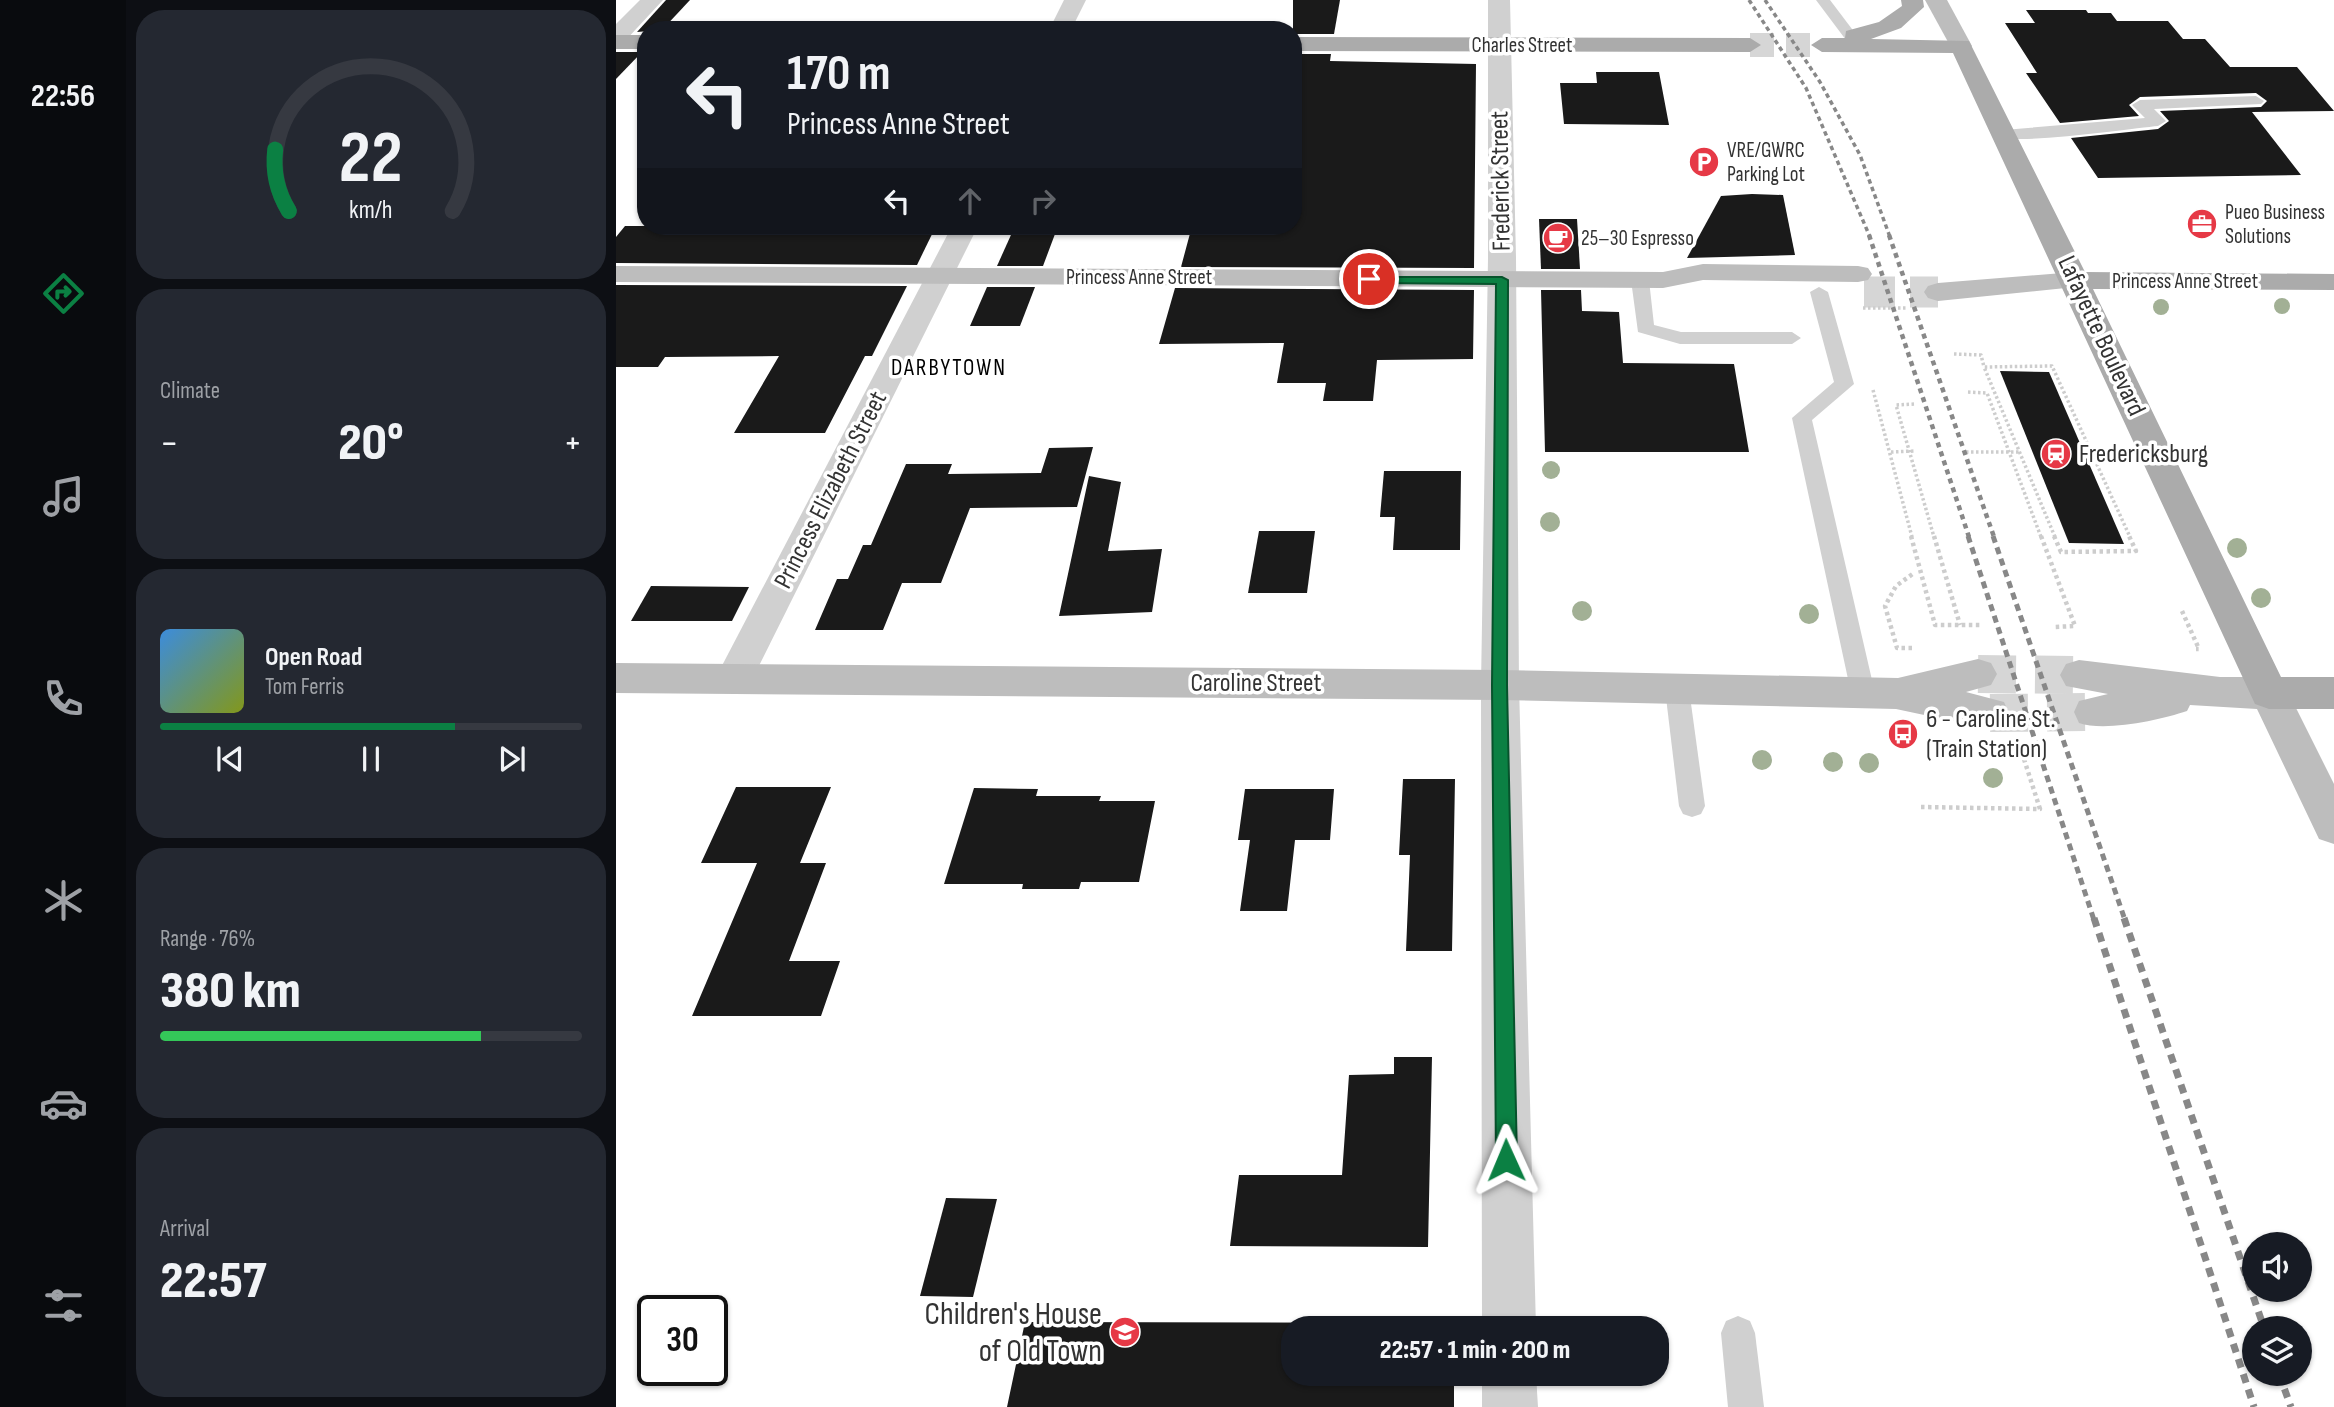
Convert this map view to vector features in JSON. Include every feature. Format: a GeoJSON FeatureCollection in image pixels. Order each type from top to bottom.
{"type":"FeatureCollection","features":[{"type":"Feature","properties":{"kind":"main road"},"geometry":{"type":"LineString","coordinates":[[1822,45],[1881,30],[1903,19],[1913,7],[1912,0]]}},
{"type":"Feature","properties":{"kind":"main road"},"geometry":{"type":"LineString","coordinates":[[616,40],[637,41]]}},
{"type":"Feature","properties":{"kind":"main road","name":"Charles Street"},"geometry":{"type":"LineString","coordinates":[[1302,44],[1750,45]]}},
{"type":"Feature","properties":{"kind":"main road"},"geometry":{"type":"LineString","coordinates":[[1822,45],[1961,46]]}},
{"type":"Feature","properties":{"kind":"main road"},"geometry":{"type":"LineString","coordinates":[[1822,45],[1889,55],[1982,90]]}},
{"type":"Feature","properties":{"kind":"main road","name":"Lafayette Boulevard"},"geometry":{"type":"LineString","coordinates":[[1961,46],[2075,280],[2269,693]]}},
{"type":"Feature","properties":{"kind":"main road","name":"Princess Anne Street"},"geometry":{"type":"LineString","coordinates":[[2075,280],[2334,282]]}},
{"type":"Feature","properties":{"kind":"main road"},"geometry":{"type":"LineString","coordinates":[[2269,693],[2334,693]]}},
{"type":"Feature","properties":{"kind":"street"},"geometry":{"type":"LineString","coordinates":[[616,40],[652,0]]}},
{"type":"Feature","properties":{"kind":"street"},"geometry":{"type":"LineString","coordinates":[[1064,21],[1075,0]]}},
{"type":"Feature","properties":{"kind":"street","name":"Frederick Street"},"geometry":{"type":"LineString","coordinates":[[1499,0],[1502,280],[1500,685],[1509,1316]]}},
{"type":"Feature","properties":{"kind":"street","name":"Lafayette Boulevard"},"geometry":{"type":"LineString","coordinates":[[1940,2],[1961,46]]}},
{"type":"Feature","properties":{"kind":"street","name":"Princess Elizabeth Street"},"geometry":{"type":"LineString","coordinates":[[734,678],[960,235]]}},
{"type":"Feature","properties":{"kind":"street","name":"Princess Anne Street"},"geometry":{"type":"LineString","coordinates":[[616,274],[1652,280],[1703,272],[1860,291]]}},
{"type":"Feature","properties":{"kind":"street","name":"Princess Anne Street"},"geometry":{"type":"LineString","coordinates":[[1652,280],[1706,292],[1860,291]]}},
{"type":"Feature","properties":{"kind":"street","name":"Princess Anne Street"},"geometry":{"type":"LineString","coordinates":[[1928,291],[2075,280]]}},
{"type":"Feature","properties":{"kind":"street","name":"Caroline Street"},"geometry":{"type":"LineString","coordinates":[[1880,693],[1978,674]]}},
{"type":"Feature","properties":{"kind":"street"},"geometry":{"type":"LineString","coordinates":[[2079,675],[2220,693],[2269,693]]}},
{"type":"Feature","properties":{"kind":"street","name":"Caroline Street"},"geometry":{"type":"LineString","coordinates":[[616,678],[1500,685],[1880,693],[1990,713]]}},
{"type":"Feature","properties":{"kind":"street"},"geometry":{"type":"LineString","coordinates":[[2093,712],[2220,693]]}},
{"type":"Feature","properties":{"kind":"street","name":"Lafayette Boulevard"},"geometry":{"type":"LineString","coordinates":[[2269,693],[2334,826]]}},
{"type":"Feature","properties":{"kind":"street"},"geometry":{"type":"LineString","coordinates":[[1509,1386],[1510,1407]]}},
{"type":"Feature","properties":{"kind":"lane"},"geometry":{"type":"LineString","coordinates":[[1823,0],[1851,37]]}},
{"type":"Feature","properties":{"kind":"lane"},"geometry":{"type":"LineString","coordinates":[[2004,135],[2158,121],[2140,106],[2256,100]]}},
{"type":"Feature","properties":{"kind":"lane"},"geometry":{"type":"LineString","coordinates":[[1652,280],[1645,328],[1680,338],[1792,338]]}},
{"type":"Feature","properties":{"kind":"lane"},"geometry":{"type":"LineString","coordinates":[[1819,292],[1843,384],[1802,418],[1880,693]]}},
{"type":"Feature","properties":{"kind":"lane"},"geometry":{"type":"LineString","coordinates":[[1677,689],[1692,806]]}},
{"type":"Feature","properties":{"kind":"lane"},"geometry":{"type":"LineString","coordinates":[[1738,1333],[1746,1407]]}},
{"type":"Feature","properties":{"kind":"path"},"geometry":{"type":"LineString","coordinates":[[1860,291],[1928,291]]}},
{"type":"Feature","properties":{"kind":"path"},"geometry":{"type":"LineString","coordinates":[[1954,354],[1981,355],[1984,367],[2061,552],[2136,551],[2052,366],[1984,367]]}},
{"type":"Feature","properties":{"kind":"path"},"geometry":{"type":"LineString","coordinates":[[1872,387],[1935,625],[1982,625]]}},
{"type":"Feature","properties":{"kind":"path"},"geometry":{"type":"LineString","coordinates":[[1968,392],[1987,393],[2076,626],[2054,627]]}},
{"type":"Feature","properties":{"kind":"path"},"geometry":{"type":"LineString","coordinates":[[1913,404],[1896,405],[1912,451],[1960,625]]}},
{"type":"Feature","properties":{"kind":"path"},"geometry":{"type":"LineString","coordinates":[[2106,440],[2117,464]]}},
{"type":"Feature","properties":{"kind":"path"},"geometry":{"type":"LineString","coordinates":[[1891,452],[1912,451]]}},
{"type":"Feature","properties":{"kind":"path"},"geometry":{"type":"LineString","coordinates":[[1966,452],[2019,452]]}},
{"type":"Feature","properties":{"kind":"path"},"geometry":{"type":"LineString","coordinates":[[2091,452],[2111,452]]}},
{"type":"Feature","properties":{"kind":"path"},"geometry":{"type":"LineString","coordinates":[[1914,573],[1896,586],[1885,606],[1897,648],[1921,648]]}},
{"type":"Feature","properties":{"kind":"path"},"geometry":{"type":"LineString","coordinates":[[2177,600],[2199,649],[2186,649]]}},
{"type":"Feature","properties":{"kind":"path"},"geometry":{"type":"LineString","coordinates":[[1922,807],[2040,809],[2023,756]]}},
{"type":"Feature","properties":{"kind":"building"},"geometry":{"type":"Polygon","coordinates":[[[666,0],[690,0],[670,21],[647,21],[666,0]]]}},
{"type":"Feature","properties":{"kind":"building"},"geometry":{"type":"Polygon","coordinates":[[[1293,0],[1340,0],[1334,34],[1302,34],[1302,21],[1293,21],[1293,0]]]}},
{"type":"Feature","properties":{"kind":"building"},"geometry":{"type":"Polygon","coordinates":[[[2026,10],[2086,10],[2088,13],[2111,13],[2117,21],[2168,21],[2183,39],[2205,39],[2230,67],[2297,67],[2334,111],[2252,112],[2301,175],[2098,178],[2071,138],[2158,129],[2169,121],[2160,111],[2261,107],[2267,101],[2256,93],[2140,97],[2129,105],[2139,116],[2060,123],[2026,73],[2037,73],[2005,23],[2035,23],[2026,10]]]}},
{"type":"Feature","properties":{"kind":"building"},"geometry":{"type":"Polygon","coordinates":[[[616,52],[637,52],[637,57],[616,79],[616,52]]]}},
{"type":"Feature","properties":{"kind":"building"},"geometry":{"type":"Polygon","coordinates":[[[1302,54],[1331,54],[1330,61],[1476,64],[1474,268],[1181,267],[1190,235],[1302,235],[1302,54]]]}},
{"type":"Feature","properties":{"kind":"building"},"geometry":{"type":"Polygon","coordinates":[[[1596,72],[1659,72],[1669,125],[1564,124],[1560,83],[1597,83],[1596,72]]]}},
{"type":"Feature","properties":{"kind":"building"},"geometry":{"type":"Polygon","coordinates":[[[1783,195],[1795,255],[1687,258],[1721,196],[1783,195]]]}},
{"type":"Feature","properties":{"kind":"building","name":"25–30 Espresso"},"geometry":{"type":"Polygon","coordinates":[[[1539,219],[1577,219],[1580,269],[1541,269],[1539,219]]]}},
{"type":"Feature","properties":{"kind":"building"},"geometry":{"type":"Polygon","coordinates":[[[625,226],[637,226],[637,235],[932,235],[917,265],[616,263],[616,237],[625,226]]]}},
{"type":"Feature","properties":{"kind":"building"},"geometry":{"type":"Polygon","coordinates":[[[1011,235],[1055,235],[1043,266],[997,266],[1011,235]]]}},
{"type":"Feature","properties":{"kind":"building"},"geometry":{"type":"Polygon","coordinates":[[[616,285],[907,286],[872,356],[865,356],[825,433],[734,433],[779,356],[665,357],[658,367],[616,367],[616,285]]]}},
{"type":"Feature","properties":{"kind":"building"},"geometry":{"type":"Polygon","coordinates":[[[987,287],[1035,287],[1020,326],[970,326],[987,287]]]}},
{"type":"Feature","properties":{"kind":"building"},"geometry":{"type":"Polygon","coordinates":[[[1175,288],[1474,290],[1473,359],[1377,360],[1373,401],[1323,401],[1326,383],[1277,383],[1284,343],[1159,344],[1175,288]]]}},
{"type":"Feature","properties":{"kind":"building"},"geometry":{"type":"Polygon","coordinates":[[[1541,290],[1581,290],[1582,311],[1619,312],[1623,363],[1734,364],[1749,452],[1545,452],[1541,290]]]}},
{"type":"Feature","properties":{"kind":"building"},"geometry":{"type":"Polygon","coordinates":[[[2000,371],[2049,372],[2124,544],[2069,543],[2000,371]]]}},
{"type":"Feature","properties":{"kind":"building"},"geometry":{"type":"Polygon","coordinates":[[[1093,447],[1077,507],[970,508],[941,583],[902,583],[883,630],[815,630],[837,579],[848,579],[863,545],[871,545],[906,464],[952,464],[948,474],[1041,473],[1049,448],[1093,447]]]}},
{"type":"Feature","properties":{"kind":"building"},"geometry":{"type":"Polygon","coordinates":[[[1384,471],[1461,471],[1460,550],[1393,550],[1395,517],[1380,517],[1384,471]]]}},
{"type":"Feature","properties":{"kind":"building"},"geometry":{"type":"Polygon","coordinates":[[[1089,476],[1121,482],[1108,551],[1162,549],[1152,612],[1059,616],[1089,476]]]}},
{"type":"Feature","properties":{"kind":"building"},"geometry":{"type":"Polygon","coordinates":[[[1259,531],[1315,531],[1307,593],[1248,593],[1259,531]]]}},
{"type":"Feature","properties":{"kind":"building"},"geometry":{"type":"Polygon","coordinates":[[[651,586],[749,587],[732,621],[631,621],[651,586]]]}},
{"type":"Feature","properties":{"kind":"building"},"geometry":{"type":"Polygon","coordinates":[[[1403,779],[1455,779],[1452,951],[1406,951],[1410,855],[1399,855],[1403,779]]]}},
{"type":"Feature","properties":{"kind":"building"},"geometry":{"type":"Polygon","coordinates":[[[736,787],[831,787],[800,863],[826,863],[789,961],[840,961],[821,1016],[692,1016],[757,863],[701,863],[736,787]]]}},
{"type":"Feature","properties":{"kind":"building"},"geometry":{"type":"Polygon","coordinates":[[[974,788],[1038,789],[1036,796],[1101,796],[1099,801],[1155,801],[1139,882],[1081,882],[1079,889],[1022,889],[1023,884],[944,884],[974,788]]]}},
{"type":"Feature","properties":{"kind":"building"},"geometry":{"type":"Polygon","coordinates":[[[1245,789],[1334,789],[1330,840],[1295,840],[1287,911],[1240,911],[1250,840],[1238,840],[1245,789]]]}},
{"type":"Feature","properties":{"kind":"building"},"geometry":{"type":"Polygon","coordinates":[[[1394,1057],[1432,1057],[1428,1247],[1230,1246],[1239,1175],[1342,1175],[1349,1075],[1394,1074],[1394,1057]]]}},
{"type":"Feature","properties":{"kind":"building"},"geometry":{"type":"Polygon","coordinates":[[[946,1198],[997,1199],[973,1297],[920,1296],[946,1198]]]}},
{"type":"Feature","properties":{"kind":"building"},"geometry":{"type":"Polygon","coordinates":[[[1025,1322],[1281,1323],[1281,1386],[1454,1386],[1454,1407],[1007,1407],[1025,1322]]]}},
{"type":"Feature","properties":{"kind":"tunnel"},"geometry":{"type":"LineString","coordinates":[[1750,45],[1822,45]]}},
{"type":"Feature","properties":{"kind":"tunnel"},"geometry":{"type":"LineString","coordinates":[[1864,292],[1938,292]]}},
{"type":"Feature","properties":{"kind":"tunnel"},"geometry":{"type":"LineString","coordinates":[[1978,674],[2079,675]]}},
{"type":"Feature","properties":{"kind":"tunnel"},"geometry":{"type":"LineString","coordinates":[[1990,713],[2093,712]]}},
{"type":"Feature","properties":{"kind":"railway"},"geometry":{"type":"LineString","coordinates":[[1749,0],[1806,88],[1870,237]]}},
{"type":"Feature","properties":{"kind":"railway"},"geometry":{"type":"LineString","coordinates":[[1765,0],[1820,82],[1860,155],[1890,237]]}},
{"type":"Feature","properties":{"kind":"railway"},"geometry":{"type":"LineString","coordinates":[[1869,235],[1969,537]]}},
{"type":"Feature","properties":{"kind":"railway"},"geometry":{"type":"LineString","coordinates":[[1889,235],[1994,537]]}},
{"type":"Feature","properties":{"kind":"railway"},"geometry":{"type":"LineString","coordinates":[[1968,536],[2094,920]]}},
{"type":"Feature","properties":{"kind":"railway"},"geometry":{"type":"LineString","coordinates":[[1993,536],[2125,920]]}},
{"type":"Feature","properties":{"kind":"railway"},"geometry":{"type":"LineString","coordinates":[[2094,918],[2254,1407]]}},
{"type":"Feature","properties":{"kind":"railway"},"geometry":{"type":"LineString","coordinates":[[2124,918],[2260,1316]]}},
{"type":"Feature","properties":{"kind":"railway"},"geometry":{"type":"LineString","coordinates":[[2283,1386],[2291,1407]]}},
{"type":"Feature","properties":{"kind":"place","name":"VRE/GWRC Parking Lot"},"geometry":{"type":"Point","coordinates":[1704,162]}},
{"type":"Feature","properties":{"kind":"place","name":"Pueo Business Solutions"},"geometry":{"type":"Point","coordinates":[2202,224]}},
{"type":"Feature","properties":{"kind":"place","name":"25–30 Espresso"},"geometry":{"type":"Point","coordinates":[1558,238]}},
{"type":"Feature","properties":{"kind":"place","name":"Fredericksburg"},"geometry":{"type":"Point","coordinates":[2056,454]}},
{"type":"Feature","properties":{"kind":"place","name":"6 - Caroline St. (Train Station)"},"geometry":{"type":"Point","coordinates":[1903,734]}},
{"type":"Feature","properties":{"kind":"place","name":"Children's House of Old Town"},"geometry":{"type":"Point","coordinates":[1125,1332]}},
{"type":"Feature","properties":{"kind":"district","name":"DARBYTOWN"},"geometry":{"type":"Point","coordinates":[949,368]}},
{"type":"Feature","properties":{"kind":"route"},"geometry":{"type":"LineString","coordinates":[[1369,279],[1502,280],[1500,685],[1506,1160]]}}]}
